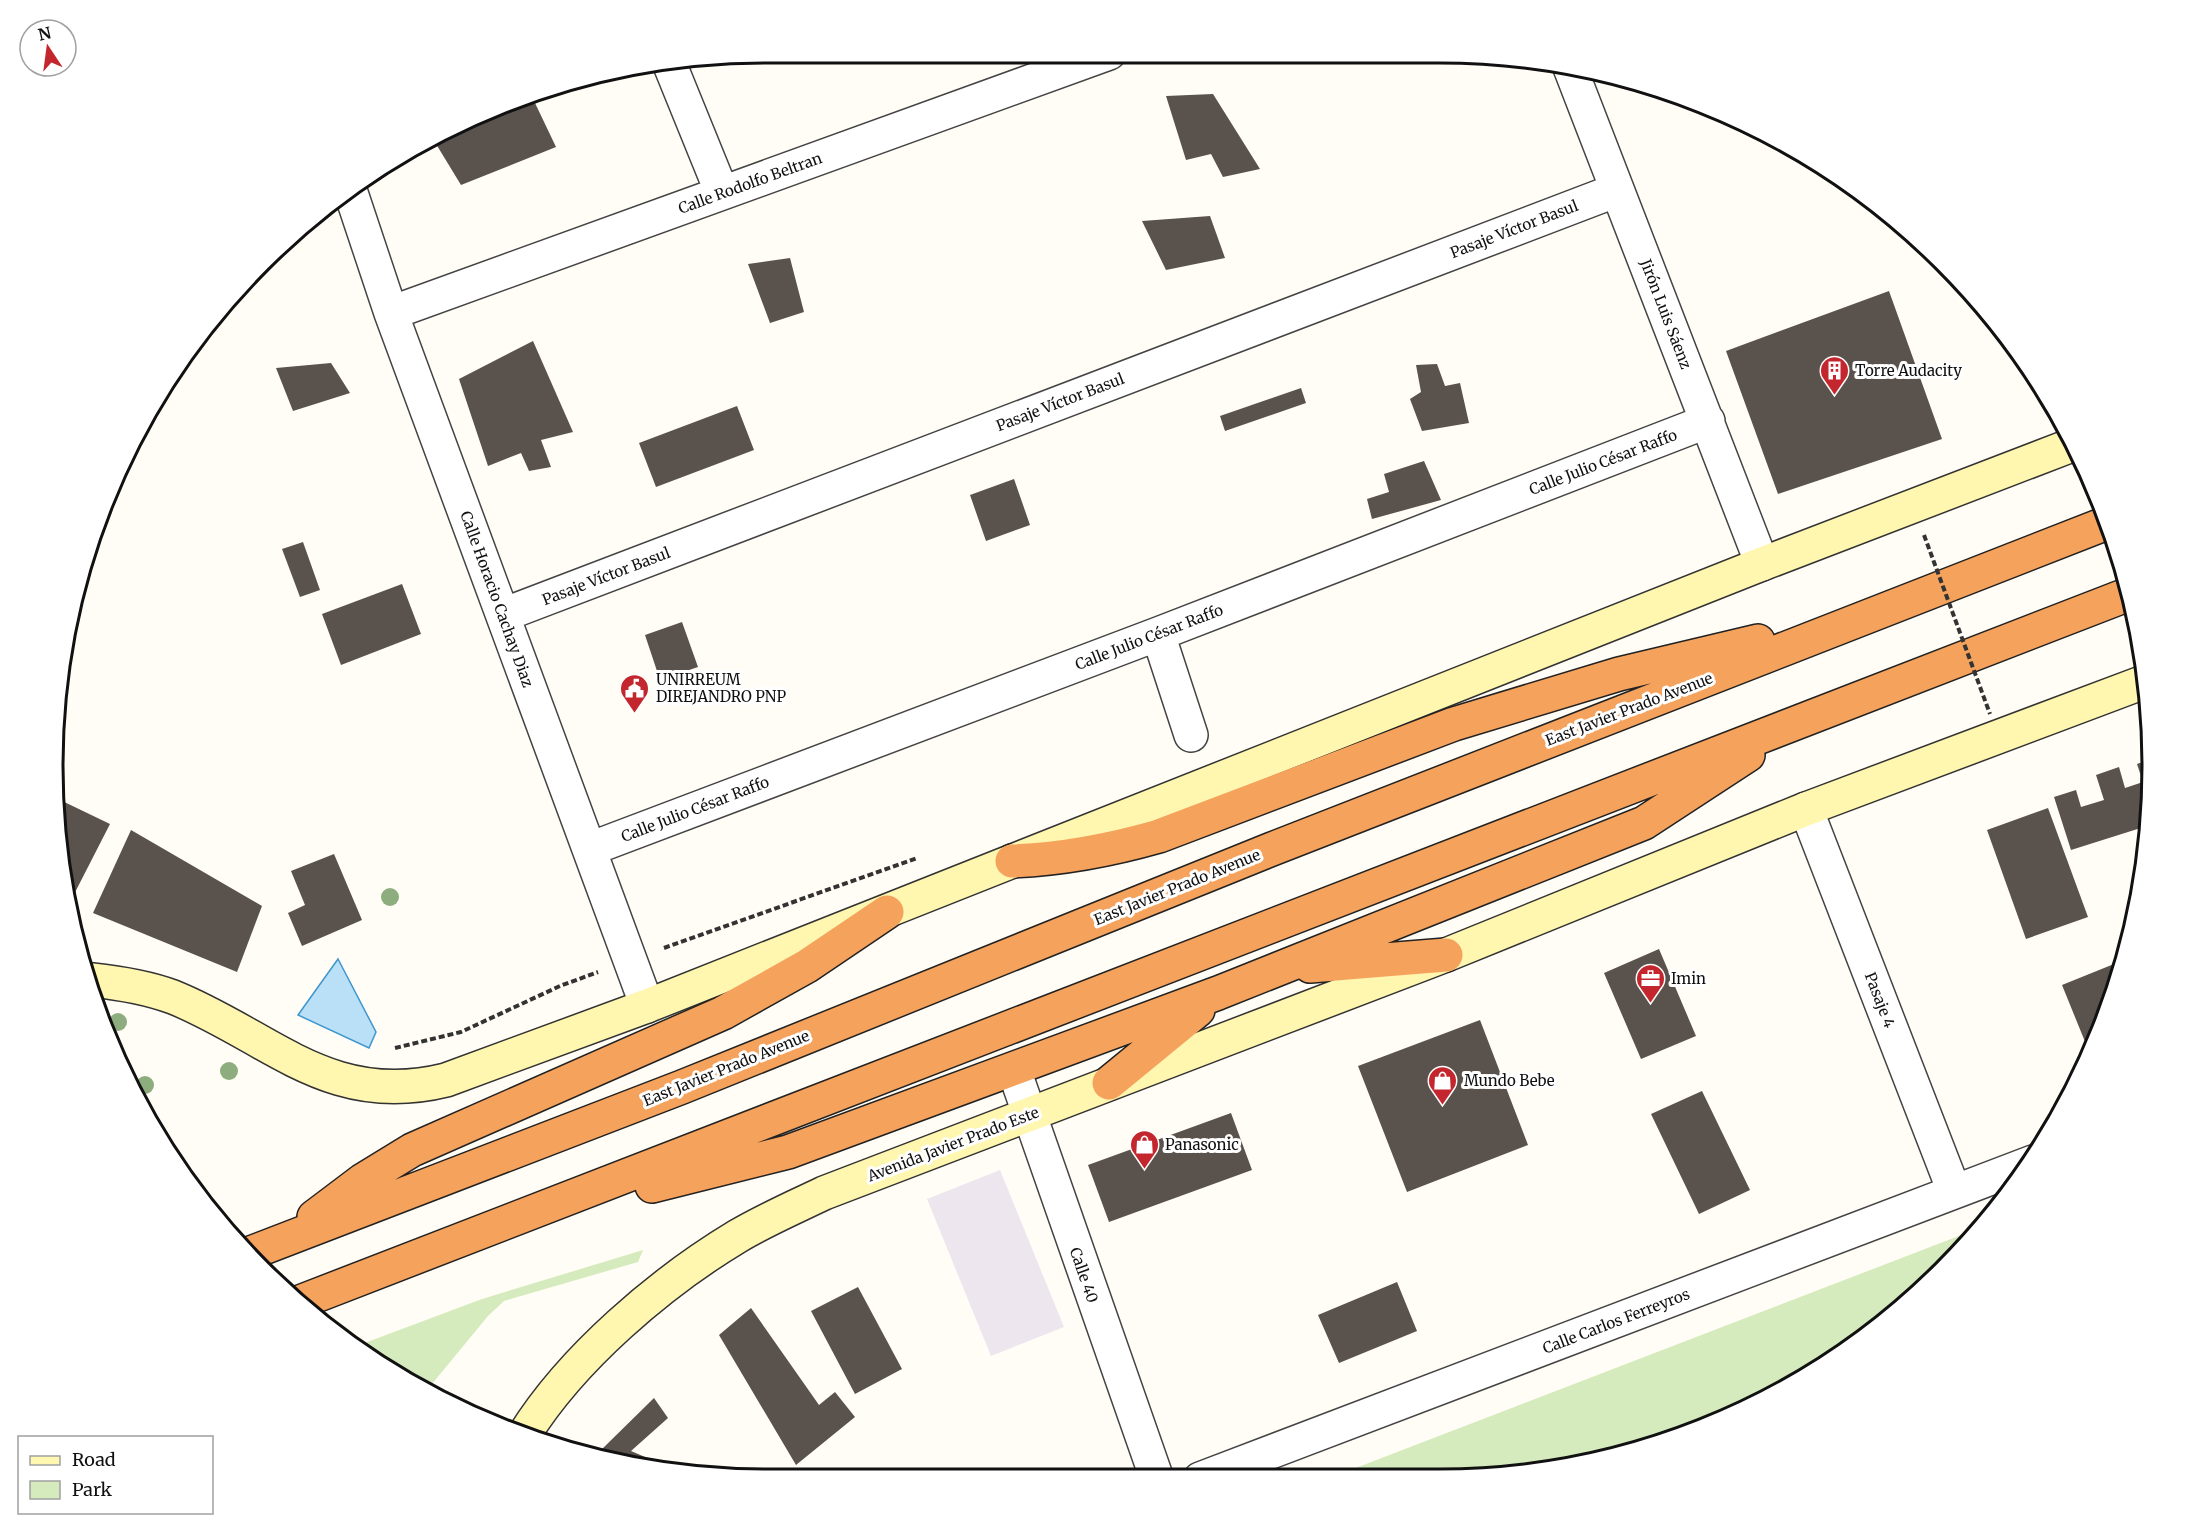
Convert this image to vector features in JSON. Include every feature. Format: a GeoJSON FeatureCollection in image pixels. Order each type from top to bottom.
{"type":"FeatureCollection","features":[{"type":"Feature","properties":{"kind":"highway","name":"East Javier Prado Avenue"},"geometry":{"type":"LineString","coordinates":[[257,1251],[682,1087],[923,987],[1851,621],[2099,526]]}},
{"type":"Feature","properties":{"kind":"highway"},"geometry":{"type":"LineString","coordinates":[[307,1299],[511,1223],[1807,717],[2121,597]]}},
{"type":"Feature","properties":{"kind":"highway"},"geometry":{"type":"LineString","coordinates":[[2095,608],[2122,602]]}},
{"type":"Feature","properties":{"kind":"highway"},"geometry":{"type":"LineString","coordinates":[[1012,861],[1071,857],[1113,850],[1159,836],[1454,724],[1562,689],[1716,650],[1851,621]]}},
{"type":"Feature","properties":{"kind":"highway"},"geometry":{"type":"LineString","coordinates":[[511,1223],[788,1152],[1218,993],[1644,823],[1807,717]]}},
{"type":"Feature","properties":{"kind":"highway"},"geometry":{"type":"LineString","coordinates":[[284,1240],[363,1180],[412,1150],[723,1013],[807,966],[887,912]]}},
{"type":"Feature","properties":{"kind":"highway"},"geometry":{"type":"LineString","coordinates":[[1279,969],[1446,955]]}},
{"type":"Feature","properties":{"kind":"highway"},"geometry":{"type":"LineString","coordinates":[[1109,1083],[1218,993]]}},
{"type":"Feature","properties":{"kind":"main road"},"geometry":{"type":"LineString","coordinates":[[97,981],[156,991],[203,1012],[314,1071],[380,1086],[422,1086],[446,1080],[647,1006],[1762,564],[2066,447]]}},
{"type":"Feature","properties":{"kind":"main road"},"geometry":{"type":"LineString","coordinates":[[1446,955],[1806,809],[2137,685]]}},
{"type":"Feature","properties":{"kind":"main road","name":"Avenida Javier Prado Este"},"geometry":{"type":"LineString","coordinates":[[529,1428],[536,1416],[601,1344],[665,1288],[730,1241],[824,1193],[1446,955]]}},
{"type":"Feature","properties":{"kind":"street","name":"Calle Rodolfo Beltran"},"geometry":{"type":"LineString","coordinates":[[392,313],[1079,63]]}},
{"type":"Feature","properties":{"kind":"street"},"geometry":{"type":"LineString","coordinates":[[672,69],[722,193]]}},
{"type":"Feature","properties":{"kind":"street","name":"Jirón Luis Sáenz"},"geometry":{"type":"LineString","coordinates":[[1573,77],[1762,564]]}},
{"type":"Feature","properties":{"kind":"street","name":"Pasaje Víctor Basul"},"geometry":{"type":"LineString","coordinates":[[503,615],[1617,190]]}},
{"type":"Feature","properties":{"kind":"street","name":"Calle Horacio Cachay Diaz"},"geometry":{"type":"LineString","coordinates":[[353,197],[392,313],[647,1006]]}},
{"type":"Feature","properties":{"kind":"street","name":"Calle Julio César Raffo"},"geometry":{"type":"LineString","coordinates":[[590,849],[1158,634],[1708,421]]}},
{"type":"Feature","properties":{"kind":"street"},"geometry":{"type":"LineString","coordinates":[[1158,634],[1191,735]]}},
{"type":"Feature","properties":{"kind":"street","name":"Pasaje 4"},"geometry":{"type":"LineString","coordinates":[[1806,809],[1954,1191]]}},
{"type":"Feature","properties":{"kind":"street","name":"Calle 40"},"geometry":{"type":"LineString","coordinates":[[1014,1070],[1028,1116],[1153,1469]]}},
{"type":"Feature","properties":{"kind":"street","name":"Calle Carlos Ferreyros"},"geometry":{"type":"LineString","coordinates":[[1226,1469],[2016,1168]]}},
{"type":"Feature","properties":{"kind":"path"},"geometry":{"type":"LineString","coordinates":[[1924,535],[1990,714]]}},
{"type":"Feature","properties":{"kind":"path"},"geometry":{"type":"LineString","coordinates":[[387,1049],[461,1032],[560,986],[929,854]]}},
{"type":"Feature","properties":{"kind":"shaded area"},"geometry":{"type":"Polygon","coordinates":[[[1000,1170],[1064,1327],[991,1356],[927,1199],[1000,1170]]]}},
{"type":"Feature","properties":{"kind":"green space"},"geometry":{"type":"Polygon","coordinates":[[[1964,1234],[1903,1295],[1830,1351],[1750,1397],[1665,1432],[1621,1445],[1531,1463],[1439,1469],[1353,1469],[1964,1234]]]}},
{"type":"Feature","properties":{"kind":"green space"},"geometry":{"type":"Polygon","coordinates":[[[643,1250],[638,1262],[504,1301],[488,1316],[432,1384],[364,1343],[482,1299],[643,1250]]]}},
{"type":"Feature","properties":{"kind":"water"},"geometry":{"type":"Polygon","coordinates":[[[338,959],[376,1032],[369,1048],[298,1015],[338,959]]]}},
{"type":"Feature","properties":{"kind":"building"},"geometry":{"type":"Polygon","coordinates":[[[1213,94],[1260,169],[1223,177],[1211,154],[1186,160],[1166,96],[1213,94]]]}},
{"type":"Feature","properties":{"kind":"building"},"geometry":{"type":"Polygon","coordinates":[[[535,103],[556,147],[461,185],[437,145],[535,103]]]}},
{"type":"Feature","properties":{"kind":"building"},"geometry":{"type":"Polygon","coordinates":[[[1210,216],[1225,258],[1166,270],[1142,221],[1210,216]]]}},
{"type":"Feature","properties":{"kind":"building"},"geometry":{"type":"Polygon","coordinates":[[[790,258],[804,312],[770,323],[748,264],[790,258]]]}},
{"type":"Feature","properties":{"kind":"building","name":"Torre Audacity"},"geometry":{"type":"Polygon","coordinates":[[[1889,291],[1942,439],[1778,494],[1726,351],[1889,291]]]}},
{"type":"Feature","properties":{"kind":"building"},"geometry":{"type":"Polygon","coordinates":[[[533,341],[573,432],[541,440],[551,467],[529,471],[521,453],[488,466],[459,379],[533,341]]]}},
{"type":"Feature","properties":{"kind":"building"},"geometry":{"type":"Polygon","coordinates":[[[331,363],[350,393],[293,411],[276,368],[331,363]]]}},
{"type":"Feature","properties":{"kind":"building"},"geometry":{"type":"Polygon","coordinates":[[[1437,364],[1445,386],[1460,383],[1469,423],[1422,431],[1410,399],[1421,392],[1416,365],[1437,364]]]}},
{"type":"Feature","properties":{"kind":"building"},"geometry":{"type":"Polygon","coordinates":[[[1301,388],[1306,403],[1225,431],[1220,416],[1301,388]]]}},
{"type":"Feature","properties":{"kind":"building"},"geometry":{"type":"Polygon","coordinates":[[[737,406],[754,450],[656,487],[639,443],[737,406]]]}},
{"type":"Feature","properties":{"kind":"building"},"geometry":{"type":"Polygon","coordinates":[[[1424,461],[1441,500],[1372,519],[1367,499],[1389,492],[1384,474],[1424,461]]]}},
{"type":"Feature","properties":{"kind":"building"},"geometry":{"type":"Polygon","coordinates":[[[1014,479],[1030,525],[986,541],[970,495],[1014,479]]]}},
{"type":"Feature","properties":{"kind":"building"},"geometry":{"type":"Polygon","coordinates":[[[303,542],[320,590],[300,597],[282,549],[303,542]]]}},
{"type":"Feature","properties":{"kind":"building"},"geometry":{"type":"Polygon","coordinates":[[[402,584],[421,634],[341,665],[322,614],[402,584]]]}},
{"type":"Feature","properties":{"kind":"building"},"geometry":{"type":"Polygon","coordinates":[[[682,622],[698,667],[660,680],[645,635],[682,622]]]}},
{"type":"Feature","properties":{"kind":"building"},"geometry":{"type":"Polygon","coordinates":[[[2142,762],[2142,778],[2137,764],[2142,762]]]}},
{"type":"Feature","properties":{"kind":"building"},"geometry":{"type":"Polygon","coordinates":[[[2119,767],[2125,788],[2141,783],[2139,829],[2071,850],[2054,797],[2076,790],[2081,807],[2104,800],[2096,775],[2119,767]]]}},
{"type":"Feature","properties":{"kind":"building"},"geometry":{"type":"Polygon","coordinates":[[[65,802],[110,824],[75,892],[69,858],[65,802]]]}},
{"type":"Feature","properties":{"kind":"building"},"geometry":{"type":"Polygon","coordinates":[[[2048,808],[2088,917],[2026,939],[1987,830],[2048,808]]]}},
{"type":"Feature","properties":{"kind":"building"},"geometry":{"type":"Polygon","coordinates":[[[131,830],[262,906],[237,972],[93,913],[131,830]]]}},
{"type":"Feature","properties":{"kind":"building"},"geometry":{"type":"Polygon","coordinates":[[[334,854],[362,920],[302,946],[288,913],[305,905],[291,871],[334,854]]]}},
{"type":"Feature","properties":{"kind":"building","name":"Imin"},"geometry":{"type":"Polygon","coordinates":[[[1659,949],[1696,1036],[1641,1059],[1604,973],[1659,949]]]}},
{"type":"Feature","properties":{"kind":"building"},"geometry":{"type":"Polygon","coordinates":[[[2113,964],[2085,1042],[2062,985],[2113,964]]]}},
{"type":"Feature","properties":{"kind":"building","name":"Mundo Bebe"},"geometry":{"type":"Polygon","coordinates":[[[1480,1020],[1528,1145],[1407,1192],[1358,1066],[1480,1020]]]}},
{"type":"Feature","properties":{"kind":"building"},"geometry":{"type":"Polygon","coordinates":[[[1702,1091],[1750,1190],[1699,1214],[1651,1114],[1702,1091]]]}},
{"type":"Feature","properties":{"kind":"building"},"geometry":{"type":"Polygon","coordinates":[[[1231,1113],[1252,1170],[1109,1222],[1088,1165],[1231,1113]]]}},
{"type":"Feature","properties":{"kind":"building"},"geometry":{"type":"Polygon","coordinates":[[[1397,1282],[1417,1331],[1339,1363],[1318,1315],[1397,1282]]]}},
{"type":"Feature","properties":{"kind":"building"},"geometry":{"type":"Polygon","coordinates":[[[858,1287],[902,1369],[855,1394],[811,1311],[858,1287]]]}},
{"type":"Feature","properties":{"kind":"building"},"geometry":{"type":"Polygon","coordinates":[[[751,1308],[819,1405],[835,1392],[855,1417],[796,1465],[719,1335],[751,1308]]]}},
{"type":"Feature","properties":{"kind":"building"},"geometry":{"type":"Polygon","coordinates":[[[654,1398],[668,1418],[631,1451],[649,1458],[602,1449],[654,1398]]]}},
{"type":"Feature","properties":{"kind":"place","name":"Torre Audacity"},"geometry":{"type":"Point","coordinates":[1834,396]}},
{"type":"Feature","properties":{"kind":"place","name":"UNIRREUM DIREJANDRO PNP"},"geometry":{"type":"Point","coordinates":[635,714]}},
{"type":"Feature","properties":{"kind":"place","name":"Imin"},"geometry":{"type":"Point","coordinates":[1650,1004]}},
{"type":"Feature","properties":{"kind":"place","name":"Mundo Bebe"},"geometry":{"type":"Point","coordinates":[1443,1106]}},
{"type":"Feature","properties":{"kind":"place","name":"Panasonic"},"geometry":{"type":"Point","coordinates":[1144,1170]}}]}
